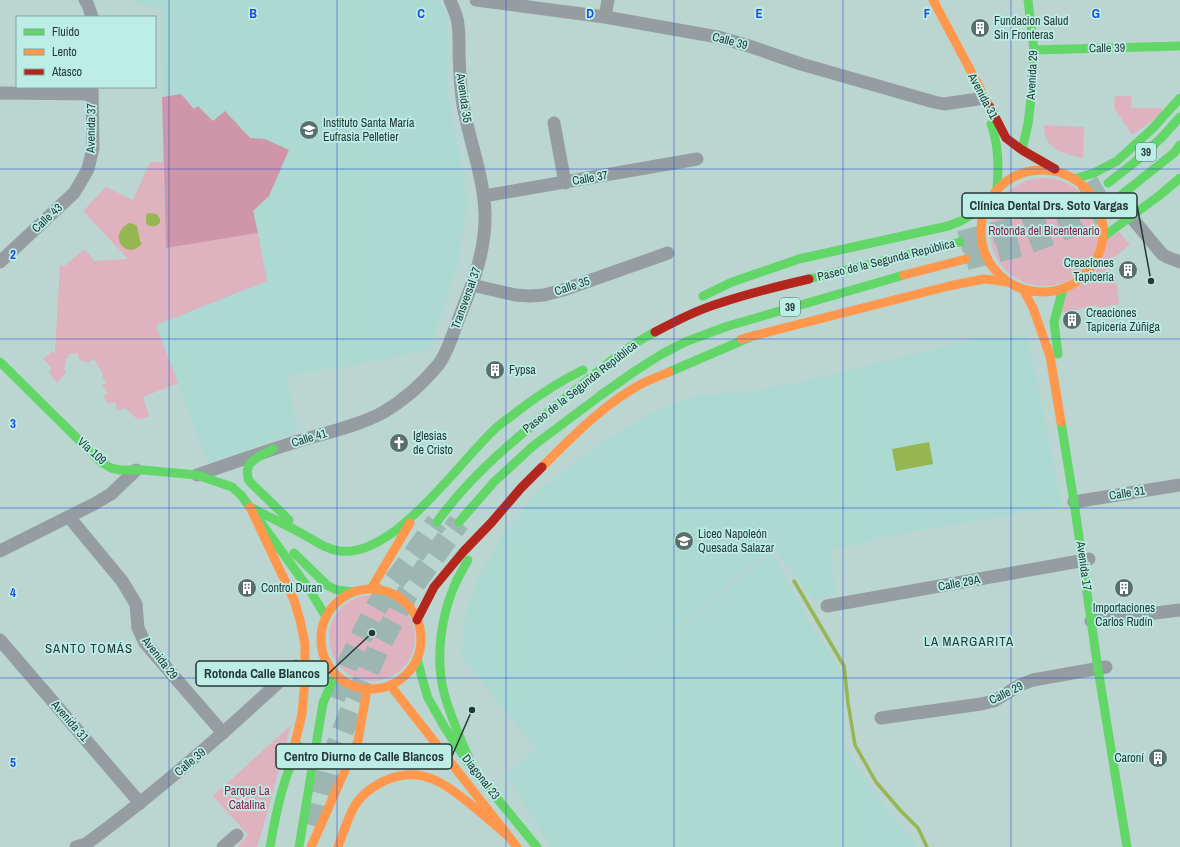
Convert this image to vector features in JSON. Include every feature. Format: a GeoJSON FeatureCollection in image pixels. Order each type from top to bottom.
{"type":"FeatureCollection","features":[{"type":"Feature","properties":{"kind":"main road","name":"Avenida 31"},"geometry":{"type":"LineString","coordinates":[[924,0],[995,132],[999,160],[997,188]]}},
{"type":"Feature","properties":{"kind":"main road","name":"Avenida 31"},"geometry":{"type":"LineString","coordinates":[[933,0],[1006,138],[1022,150],[1058,171]]}},
{"type":"Feature","properties":{"kind":"main road","name":"Avenida 29"},"geometry":{"type":"LineString","coordinates":[[1022,150],[1028,124],[1032,91],[1034,50],[1028,0]]}},
{"type":"Feature","properties":{"kind":"main road","name":"Calle 39"},"geometry":{"type":"LineString","coordinates":[[1034,50],[1180,46]]}},
{"type":"Feature","properties":{"kind":"main road"},"geometry":{"type":"LineString","coordinates":[[1074,179],[1094,173],[1117,161],[1152,129],[1180,98]]}},
{"type":"Feature","properties":{"kind":"main road","name":"39"},"geometry":{"type":"LineString","coordinates":[[1108,183],[1140,158],[1180,117]]}},
{"type":"Feature","properties":{"kind":"main road","name":"39"},"geometry":{"type":"LineString","coordinates":[[1116,200],[1174,153],[1180,145]]}},
{"type":"Feature","properties":{"kind":"main road"},"geometry":{"type":"LineString","coordinates":[[1042,169],[1058,171],[1070,175],[1074,179],[1089,191],[1096,201],[1102,219],[1103,237],[1099,254],[1090,269],[1078,281],[1063,289],[1053,292],[1033,292],[1008,282],[993,267],[987,258],[981,237],[982,216],[997,188],[1012,177],[1026,171],[1042,169]]}},
{"type":"Feature","properties":{"kind":"main road"},"geometry":{"type":"LineString","coordinates":[[1103,237],[1160,195],[1180,178]]}},
{"type":"Feature","properties":{"kind":"main road"},"geometry":{"type":"LineString","coordinates":[[692,301],[732,282],[799,259],[948,226],[961,221],[986,206]]}},
{"type":"Feature","properties":{"kind":"main road","name":"Paseo de la Segunda República"},"geometry":{"type":"LineString","coordinates":[[437,522],[450,504],[476,476],[515,439],[622,352],[639,340],[681,319],[719,303],[778,286],[960,242]]}},
{"type":"Feature","properties":{"kind":"main road","name":"Paseo de la Segunda República"},"geometry":{"type":"LineString","coordinates":[[459,522],[482,495],[532,446],[560,424],[625,378],[647,363],[672,349],[699,336],[732,324],[876,282],[966,259]]}},
{"type":"Feature","properties":{"kind":"main road"},"geometry":{"type":"LineString","coordinates":[[675,359],[754,335],[956,284],[984,279],[1008,282]]}},
{"type":"Feature","properties":{"kind":"main road","name":"Avenida 17"},"geometry":{"type":"LineString","coordinates":[[1023,289],[1033,308],[1050,356],[1078,501]]}},
{"type":"Feature","properties":{"kind":"main road","name":"Avenida 17"},"geometry":{"type":"LineString","coordinates":[[1063,289],[1055,315],[1054,331],[1127,847]]}},
{"type":"Feature","properties":{"kind":"main road"},"geometry":{"type":"LineString","coordinates":[[639,340],[668,316]]}},
{"type":"Feature","properties":{"kind":"main road"},"geometry":{"type":"LineString","coordinates":[[417,620],[434,587],[463,552],[491,523],[521,488],[567,442],[609,405],[643,383],[754,335]]}},
{"type":"Feature","properties":{"kind":"main road"},"geometry":{"type":"LineString","coordinates":[[250,507],[320,545],[345,551],[370,545],[399,528],[416,514],[495,429],[530,403],[573,375],[622,352]]}},
{"type":"Feature","properties":{"kind":"main road","name":"Vía 109"},"geometry":{"type":"LineString","coordinates":[[0,362],[101,462],[111,468],[120,470],[197,475],[232,487],[241,495],[250,507],[311,592],[326,617]]}},
{"type":"Feature","properties":{"kind":"main road"},"geometry":{"type":"LineString","coordinates":[[625,378],[661,365]]}},
{"type":"Feature","properties":{"kind":"main road"},"geometry":{"type":"LineString","coordinates":[[273,449],[252,462],[248,467],[249,481],[304,535]]}},
{"type":"Feature","properties":{"kind":"main road"},"geometry":{"type":"LineString","coordinates":[[250,507],[294,600],[305,644],[305,678],[302,714],[291,760],[282,788],[270,847]]}},
{"type":"Feature","properties":{"kind":"main road","name":"Vía 109"},"geometry":{"type":"LineString","coordinates":[[250,507],[328,586],[336,590],[353,592]]}},
{"type":"Feature","properties":{"kind":"main road"},"geometry":{"type":"LineString","coordinates":[[371,589],[416,514]]}},
{"type":"Feature","properties":{"kind":"main road"},"geometry":{"type":"LineString","coordinates":[[474,770],[452,718],[444,692],[440,666],[441,637],[447,607],[456,582],[491,523]]}},
{"type":"Feature","properties":{"kind":"main road"},"geometry":{"type":"LineString","coordinates":[[371,589],[390,593],[406,604],[417,620],[420,639],[417,658],[406,674],[390,685],[375,689],[367,689],[350,685],[336,675],[325,660],[322,652],[321,634],[326,617],[337,602],[353,592],[371,589]]}},
{"type":"Feature","properties":{"kind":"main road","name":"Diagonal 23"},"geometry":{"type":"LineString","coordinates":[[417,658],[423,686],[448,734],[474,770],[537,847]]}},
{"type":"Feature","properties":{"kind":"main road","name":"Avenida 17"},"geometry":{"type":"LineString","coordinates":[[1102,668],[1134,847]]}},
{"type":"Feature","properties":{"kind":"main road"},"geometry":{"type":"LineString","coordinates":[[291,760],[336,675]]}},
{"type":"Feature","properties":{"kind":"main road"},"geometry":{"type":"LineString","coordinates":[[390,685],[517,847]]}},
{"type":"Feature","properties":{"kind":"main road"},"geometry":{"type":"LineString","coordinates":[[347,787],[358,741],[367,689]]}},
{"type":"Feature","properties":{"kind":"main road"},"geometry":{"type":"LineString","coordinates":[[299,847],[322,703]]}},
{"type":"Feature","properties":{"kind":"main road"},"geometry":{"type":"LineString","coordinates":[[311,847],[358,741]]}},
{"type":"Feature","properties":{"kind":"main road"},"geometry":{"type":"LineString","coordinates":[[336,847],[355,807],[363,795],[380,783],[399,775],[415,774],[434,778],[449,786],[509,837]]}},
{"type":"Feature","properties":{"kind":"main road"},"geometry":{"type":"LineString","coordinates":[[336,847],[340,818]]}},
{"type":"Feature","properties":{"kind":"street"},"geometry":{"type":"LineString","coordinates":[[85,0],[92,16]]}},
{"type":"Feature","properties":{"kind":"street","name":"Avenida 35"},"geometry":{"type":"LineString","coordinates":[[450,0],[456,15],[459,29],[460,72],[464,114],[480,172],[484,196]]}},
{"type":"Feature","properties":{"kind":"street","name":"Calle 39"},"geometry":{"type":"LineString","coordinates":[[476,0],[605,17],[718,37],[750,46],[800,64],[944,104],[978,99]]}},
{"type":"Feature","properties":{"kind":"street"},"geometry":{"type":"LineString","coordinates":[[605,17],[608,0]]}},
{"type":"Feature","properties":{"kind":"street"},"geometry":{"type":"LineString","coordinates":[[0,93],[92,90]]}},
{"type":"Feature","properties":{"kind":"street","name":"Avenida 37"},"geometry":{"type":"LineString","coordinates":[[88,169],[92,148],[92,90]]}},
{"type":"Feature","properties":{"kind":"street"},"geometry":{"type":"LineString","coordinates":[[554,123],[565,182]]}},
{"type":"Feature","properties":{"kind":"street","name":"Calle 37"},"geometry":{"type":"LineString","coordinates":[[484,196],[697,159]]}},
{"type":"Feature","properties":{"kind":"street","name":"Calle 43"},"geometry":{"type":"LineString","coordinates":[[0,262],[74,193],[88,169]]}},
{"type":"Feature","properties":{"kind":"street","name":"Transversal 37"},"geometry":{"type":"LineString","coordinates":[[415,388],[439,363],[450,343],[472,285],[484,242],[484,196]]}},
{"type":"Feature","properties":{"kind":"street"},"geometry":{"type":"LineString","coordinates":[[1131,217],[1162,254],[1180,262]]}},
{"type":"Feature","properties":{"kind":"street","name":"Calle 35"},"geometry":{"type":"LineString","coordinates":[[472,285],[515,295],[544,295],[563,290],[668,253]]}},
{"type":"Feature","properties":{"kind":"street","name":"Calle 41"},"geometry":{"type":"LineString","coordinates":[[197,475],[273,449],[362,422],[381,414],[398,403],[415,388]]}},
{"type":"Feature","properties":{"kind":"street"},"geometry":{"type":"LineString","coordinates":[[0,551],[69,517],[111,494],[136,470]]}},
{"type":"Feature","properties":{"kind":"street","name":"Calle 31"},"geometry":{"type":"LineString","coordinates":[[1078,501],[1180,485]]}},
{"type":"Feature","properties":{"kind":"street","name":"Avenida 29"},"geometry":{"type":"LineString","coordinates":[[69,517],[122,581],[136,604],[138,628],[145,643],[223,733]]}},
{"type":"Feature","properties":{"kind":"street","name":"Calle 29A"},"geometry":{"type":"LineString","coordinates":[[827,606],[1086,559]]}},
{"type":"Feature","properties":{"kind":"street"},"geometry":{"type":"LineString","coordinates":[[1095,620],[1180,610]]}},
{"type":"Feature","properties":{"kind":"street","name":"Avenida 31"},"geometry":{"type":"LineString","coordinates":[[0,640],[140,803]]}},
{"type":"Feature","properties":{"kind":"street","name":"Calle 39"},"geometry":{"type":"LineString","coordinates":[[76,847],[86,844],[140,803],[223,733],[296,666]]}},
{"type":"Feature","properties":{"kind":"street","name":"Calle 29"},"geometry":{"type":"LineString","coordinates":[[881,718],[981,704],[994,701],[1020,685],[1033,680],[1102,668]]}},
{"type":"Feature","properties":{"kind":"street"},"geometry":{"type":"LineString","coordinates":[[223,847],[237,835]]}},
{"type":"Feature","properties":{"kind":"shaded area"},"geometry":{"type":"Polygon","coordinates":[[[137,0],[439,0],[445,11],[447,23],[447,88],[468,200],[458,262],[429,350],[354,365],[286,375],[298,432],[208,463],[156,325],[267,281],[257,233],[166,248],[161,9],[137,4],[137,0]]]}},
{"type":"Feature","properties":{"kind":"shaded area"},"geometry":{"type":"Polygon","coordinates":[[[181,94],[194,109],[198,106],[213,121],[225,111],[250,138],[265,139],[289,150],[269,196],[253,211],[258,233],[166,248],[162,97],[181,94]]]}},
{"type":"Feature","properties":{"kind":"shaded area"},"geometry":{"type":"Polygon","coordinates":[[[149,213],[157,214],[160,219],[160,223],[154,226],[147,225],[146,215],[149,213]]]}},
{"type":"Feature","properties":{"kind":"shaded area"},"geometry":{"type":"Polygon","coordinates":[[[129,223],[137,226],[140,241],[142,243],[137,248],[131,250],[126,249],[119,240],[119,235],[122,229],[129,223]]]}},
{"type":"Feature","properties":{"kind":"shaded area","name":"Liceo Napoleón Quesada Salazar"},"geometry":{"type":"Polygon","coordinates":[[[1027,334],[1062,506],[871,539],[865,543],[831,549],[836,595],[814,600],[773,547],[585,708],[772,552],[811,625],[841,671],[844,746],[890,814],[914,840],[917,847],[551,847],[506,775],[536,749],[461,655],[465,619],[477,579],[501,538],[534,495],[592,449],[646,416],[696,396],[739,393],[793,384],[980,338],[1001,340],[1027,334]]]}},
{"type":"Feature","properties":{"kind":"shaded area"},"geometry":{"type":"Polygon","coordinates":[[[929,442],[933,464],[896,471],[892,449],[929,442]]]}},
{"type":"Feature","properties":{"kind":"green space"},"geometry":{"type":"Polygon","coordinates":[[[1115,96],[1132,96],[1131,108],[1160,108],[1165,112],[1132,135],[1114,108],[1115,96]]]}},
{"type":"Feature","properties":{"kind":"green space"},"geometry":{"type":"Polygon","coordinates":[[[1044,125],[1084,127],[1083,158],[1068,155],[1051,145],[1047,140],[1044,125]]]}},
{"type":"Feature","properties":{"kind":"green space"},"geometry":{"type":"Polygon","coordinates":[[[150,162],[163,162],[166,248],[258,233],[267,281],[156,325],[178,383],[143,397],[149,416],[138,420],[125,408],[117,411],[115,402],[108,404],[104,396],[108,393],[102,385],[106,383],[102,376],[103,374],[94,359],[87,363],[79,360],[78,354],[69,353],[64,369],[66,373],[57,383],[49,373],[52,368],[43,359],[52,351],[55,353],[60,264],[63,267],[85,249],[94,261],[128,259],[83,211],[106,187],[133,200],[150,162]]]}},
{"type":"Feature","properties":{"kind":"green space","name":"Rotonda del Bicentenario"},"geometry":{"type":"Polygon","coordinates":[[[1044,178],[1065,182],[1083,193],[1094,211],[1098,232],[1094,253],[1083,271],[1065,282],[1044,286],[1023,282],[1005,271],[994,253],[990,232],[994,211],[1005,193],[1023,182],[1044,178]]]}},
{"type":"Feature","properties":{"kind":"green space"},"geometry":{"type":"Polygon","coordinates":[[[1119,232],[1130,245],[1105,264],[1116,279],[1119,304],[1098,308],[1097,305],[1057,314],[1069,288],[1080,284],[1094,274],[1101,258],[1105,241],[1119,232]]]}},
{"type":"Feature","properties":{"kind":"green space"},"geometry":{"type":"Polygon","coordinates":[[[372,595],[380,596],[396,602],[408,614],[414,630],[414,646],[408,662],[396,674],[380,680],[372,681],[364,680],[348,674],[336,662],[330,646],[329,638],[330,630],[336,614],[348,602],[364,596],[372,595]]]}},
{"type":"Feature","properties":{"kind":"green space","name":"Parque La Catalina"},"geometry":{"type":"Polygon","coordinates":[[[291,725],[257,847],[237,847],[248,835],[213,796],[291,725]]]}},
{"type":"Feature","properties":{"kind":"waterway"},"geometry":{"type":"LineString","coordinates":[[794,581],[844,666],[855,745],[876,782],[918,828],[927,847]]}},
{"type":"Feature","properties":{"kind":"tunnel"},"geometry":{"type":"LineString","coordinates":[[960,242],[1014,228],[1067,207],[1108,183]]}},
{"type":"Feature","properties":{"kind":"tunnel"},"geometry":{"type":"LineString","coordinates":[[966,259],[1020,246],[1075,225],[1116,199]]}},
{"type":"Feature","properties":{"kind":"tunnel"},"geometry":{"type":"LineString","coordinates":[[334,698],[347,666],[384,594],[437,522]]}},
{"type":"Feature","properties":{"kind":"tunnel"},"geometry":{"type":"LineString","coordinates":[[314,826],[330,763],[353,705],[379,647],[407,594],[459,522]]}},
{"type":"Feature","properties":{"kind":"traffic: fast"},"geometry":{"type":"LineString","coordinates":[[1022,150],[1028,124],[1032,91],[1034,50],[1028,0]]}},
{"type":"Feature","properties":{"kind":"traffic: fast"},"geometry":{"type":"LineString","coordinates":[[1034,50],[1180,46]]}},
{"type":"Feature","properties":{"kind":"traffic: fast"},"geometry":{"type":"LineString","coordinates":[[1074,179],[1094,173],[1117,161],[1152,129],[1180,98]]}},
{"type":"Feature","properties":{"kind":"traffic: fast"},"geometry":{"type":"LineString","coordinates":[[1108,183],[1140,158],[1180,117]]}},
{"type":"Feature","properties":{"kind":"traffic: fast"},"geometry":{"type":"LineString","coordinates":[[991,124],[996,140],[998,156],[997,188]]}},
{"type":"Feature","properties":{"kind":"traffic: fast"},"geometry":{"type":"LineString","coordinates":[[1116,199],[1174,153],[1180,145]]}},
{"type":"Feature","properties":{"kind":"traffic: fast"},"geometry":{"type":"LineString","coordinates":[[1103,237],[1160,195],[1180,178]]}},
{"type":"Feature","properties":{"kind":"traffic: fast"},"geometry":{"type":"LineString","coordinates":[[703,296],[732,282],[799,259],[948,226],[961,221],[986,206]]}},
{"type":"Feature","properties":{"kind":"traffic: fast"},"geometry":{"type":"LineString","coordinates":[[809,279],[960,242]]}},
{"type":"Feature","properties":{"kind":"traffic: fast"},"geometry":{"type":"LineString","coordinates":[[459,522],[494,482],[533,446],[601,395],[662,354],[685,342],[728,326],[904,275]]}},
{"type":"Feature","properties":{"kind":"traffic: fast"},"geometry":{"type":"LineString","coordinates":[[1058,354],[1054,322],[1063,289]]}},
{"type":"Feature","properties":{"kind":"traffic: fast"},"geometry":{"type":"LineString","coordinates":[[437,522],[467,485],[519,436],[613,359],[655,332]]}},
{"type":"Feature","properties":{"kind":"traffic: fast"},"geometry":{"type":"LineString","coordinates":[[669,372],[755,335]]}},
{"type":"Feature","properties":{"kind":"traffic: fast"},"geometry":{"type":"LineString","coordinates":[[0,362],[101,462],[111,468],[120,470],[143,470],[197,475],[232,487],[241,495],[311,592],[326,617]]}},
{"type":"Feature","properties":{"kind":"traffic: fast"},"geometry":{"type":"LineString","coordinates":[[250,507],[329,548],[340,551],[361,549],[383,539],[404,524],[446,483],[482,442],[500,425],[542,394],[583,370]]}},
{"type":"Feature","properties":{"kind":"traffic: fast"},"geometry":{"type":"LineString","coordinates":[[1061,422],[1098,669],[1127,847]]}},
{"type":"Feature","properties":{"kind":"traffic: fast"},"geometry":{"type":"LineString","coordinates":[[273,449],[252,462],[249,465],[247,473],[249,481],[289,520]]}},
{"type":"Feature","properties":{"kind":"traffic: fast"},"geometry":{"type":"LineString","coordinates":[[294,553],[328,586],[337,590],[353,592]]}},
{"type":"Feature","properties":{"kind":"traffic: fast"},"geometry":{"type":"LineString","coordinates":[[468,560],[456,582],[443,622],[440,665],[441,679],[447,703],[474,770]]}},
{"type":"Feature","properties":{"kind":"traffic: fast"},"geometry":{"type":"LineString","coordinates":[[417,658],[428,698],[445,728],[469,764],[537,847]]}},
{"type":"Feature","properties":{"kind":"traffic: fast"},"geometry":{"type":"LineString","coordinates":[[299,847],[323,703],[335,675]]}},
{"type":"Feature","properties":{"kind":"traffic: fast"},"geometry":{"type":"LineString","coordinates":[[270,847],[281,795],[293,758],[299,746]]}},
{"type":"Feature","properties":{"kind":"traffic: slow"},"geometry":{"type":"LineString","coordinates":[[933,0],[990,107]]}},
{"type":"Feature","properties":{"kind":"traffic: slow"},"geometry":{"type":"LineString","coordinates":[[1042,170],[1065,174],[1076,180],[1085,188],[1093,197],[1099,208],[1103,231],[1099,254],[1093,265],[1085,274],[1076,282],[1065,288],[1042,292],[1019,288],[1008,282],[999,274],[991,265],[985,254],[981,231],[985,208],[991,197],[999,188],[1008,180],[1019,174],[1042,170]]}},
{"type":"Feature","properties":{"kind":"traffic: slow"},"geometry":{"type":"LineString","coordinates":[[904,275],[966,259]]}},
{"type":"Feature","properties":{"kind":"traffic: slow"},"geometry":{"type":"LineString","coordinates":[[741,339],[949,286],[984,279],[1008,282]]}},
{"type":"Feature","properties":{"kind":"traffic: slow"},"geometry":{"type":"LineString","coordinates":[[1023,289],[1033,308],[1050,356],[1061,422]]}},
{"type":"Feature","properties":{"kind":"traffic: slow"},"geometry":{"type":"LineString","coordinates":[[542,467],[590,421],[616,400],[643,383],[669,372]]}},
{"type":"Feature","properties":{"kind":"traffic: slow"},"geometry":{"type":"LineString","coordinates":[[250,507],[294,600],[305,644],[305,678],[302,714],[291,760]]}},
{"type":"Feature","properties":{"kind":"traffic: slow"},"geometry":{"type":"LineString","coordinates":[[371,589],[410,523]]}},
{"type":"Feature","properties":{"kind":"traffic: slow"},"geometry":{"type":"LineString","coordinates":[[371,589],[390,593],[406,604],[417,620],[421,639],[417,658],[406,674],[390,685],[371,689],[352,685],[336,674],[325,658],[321,639],[325,620],[336,604],[352,593],[371,589]]}},
{"type":"Feature","properties":{"kind":"traffic: slow"},"geometry":{"type":"LineString","coordinates":[[390,685],[517,847]]}},
{"type":"Feature","properties":{"kind":"traffic: slow"},"geometry":{"type":"LineString","coordinates":[[311,847],[358,741],[367,689]]}},
{"type":"Feature","properties":{"kind":"traffic: slow"},"geometry":{"type":"LineString","coordinates":[[338,847],[347,822],[357,803],[363,796],[384,781],[398,776],[410,775],[422,776],[443,784],[474,807],[509,837]]}},
{"type":"Feature","properties":{"kind":"traffic: jam"},"geometry":{"type":"LineString","coordinates":[[990,107],[1006,138],[1022,150],[1055,169]]}},
{"type":"Feature","properties":{"kind":"traffic: jam"},"geometry":{"type":"LineString","coordinates":[[655,332],[687,316],[731,299],[809,279]]}},
{"type":"Feature","properties":{"kind":"traffic: jam"},"geometry":{"type":"LineString","coordinates":[[417,620],[434,587],[463,552],[542,467]]}},
{"type":"Feature","properties":{"kind":"place","name":"Fundacion Salud Sin Fronteras"},"geometry":{"type":"Point","coordinates":[980,28]}},
{"type":"Feature","properties":{"kind":"place","name":"Instituto Santa María Eufrasia Pelletier"},"geometry":{"type":"Point","coordinates":[309,130]}},
{"type":"Feature","properties":{"kind":"place","name":"Creaciones Tapiceria"},"geometry":{"type":"Point","coordinates":[1128,270]}},
{"type":"Feature","properties":{"kind":"place","name":"Clínica Dental Drs. Soto Vargas"},"geometry":{"type":"Point","coordinates":[1151,281]}},
{"type":"Feature","properties":{"kind":"place","name":"Creaciones Tapicería Zúñiga"},"geometry":{"type":"Point","coordinates":[1072,320]}},
{"type":"Feature","properties":{"kind":"place","name":"Fypsa"},"geometry":{"type":"Point","coordinates":[495,370]}},
{"type":"Feature","properties":{"kind":"place","name":"Iglesias de Cristo"},"geometry":{"type":"Point","coordinates":[399,443]}},
{"type":"Feature","properties":{"kind":"place","name":"Liceo Napoleón Quesada Salazar"},"geometry":{"type":"Point","coordinates":[684,541]}},
{"type":"Feature","properties":{"kind":"place","name":"Control Duran"},"geometry":{"type":"Point","coordinates":[247,588]}},
{"type":"Feature","properties":{"kind":"place","name":"Importaciones Carlos Rudín"},"geometry":{"type":"Point","coordinates":[1124,588]}},
{"type":"Feature","properties":{"kind":"place","name":"Rotonda Calle Blancos"},"geometry":{"type":"Point","coordinates":[372,633]}},
{"type":"Feature","properties":{"kind":"place","name":"Centro Diurno de Calle Blancos"},"geometry":{"type":"Point","coordinates":[472,710]}},
{"type":"Feature","properties":{"kind":"place","name":"Caroní"},"geometry":{"type":"Point","coordinates":[1158,758]}},
{"type":"Feature","properties":{"kind":"district","name":"LA MARGARITA"},"geometry":{"type":"Point","coordinates":[969,641]}},
{"type":"Feature","properties":{"kind":"district","name":"SANTO TOMÁS"},"geometry":{"type":"Point","coordinates":[89,648]}}]}
